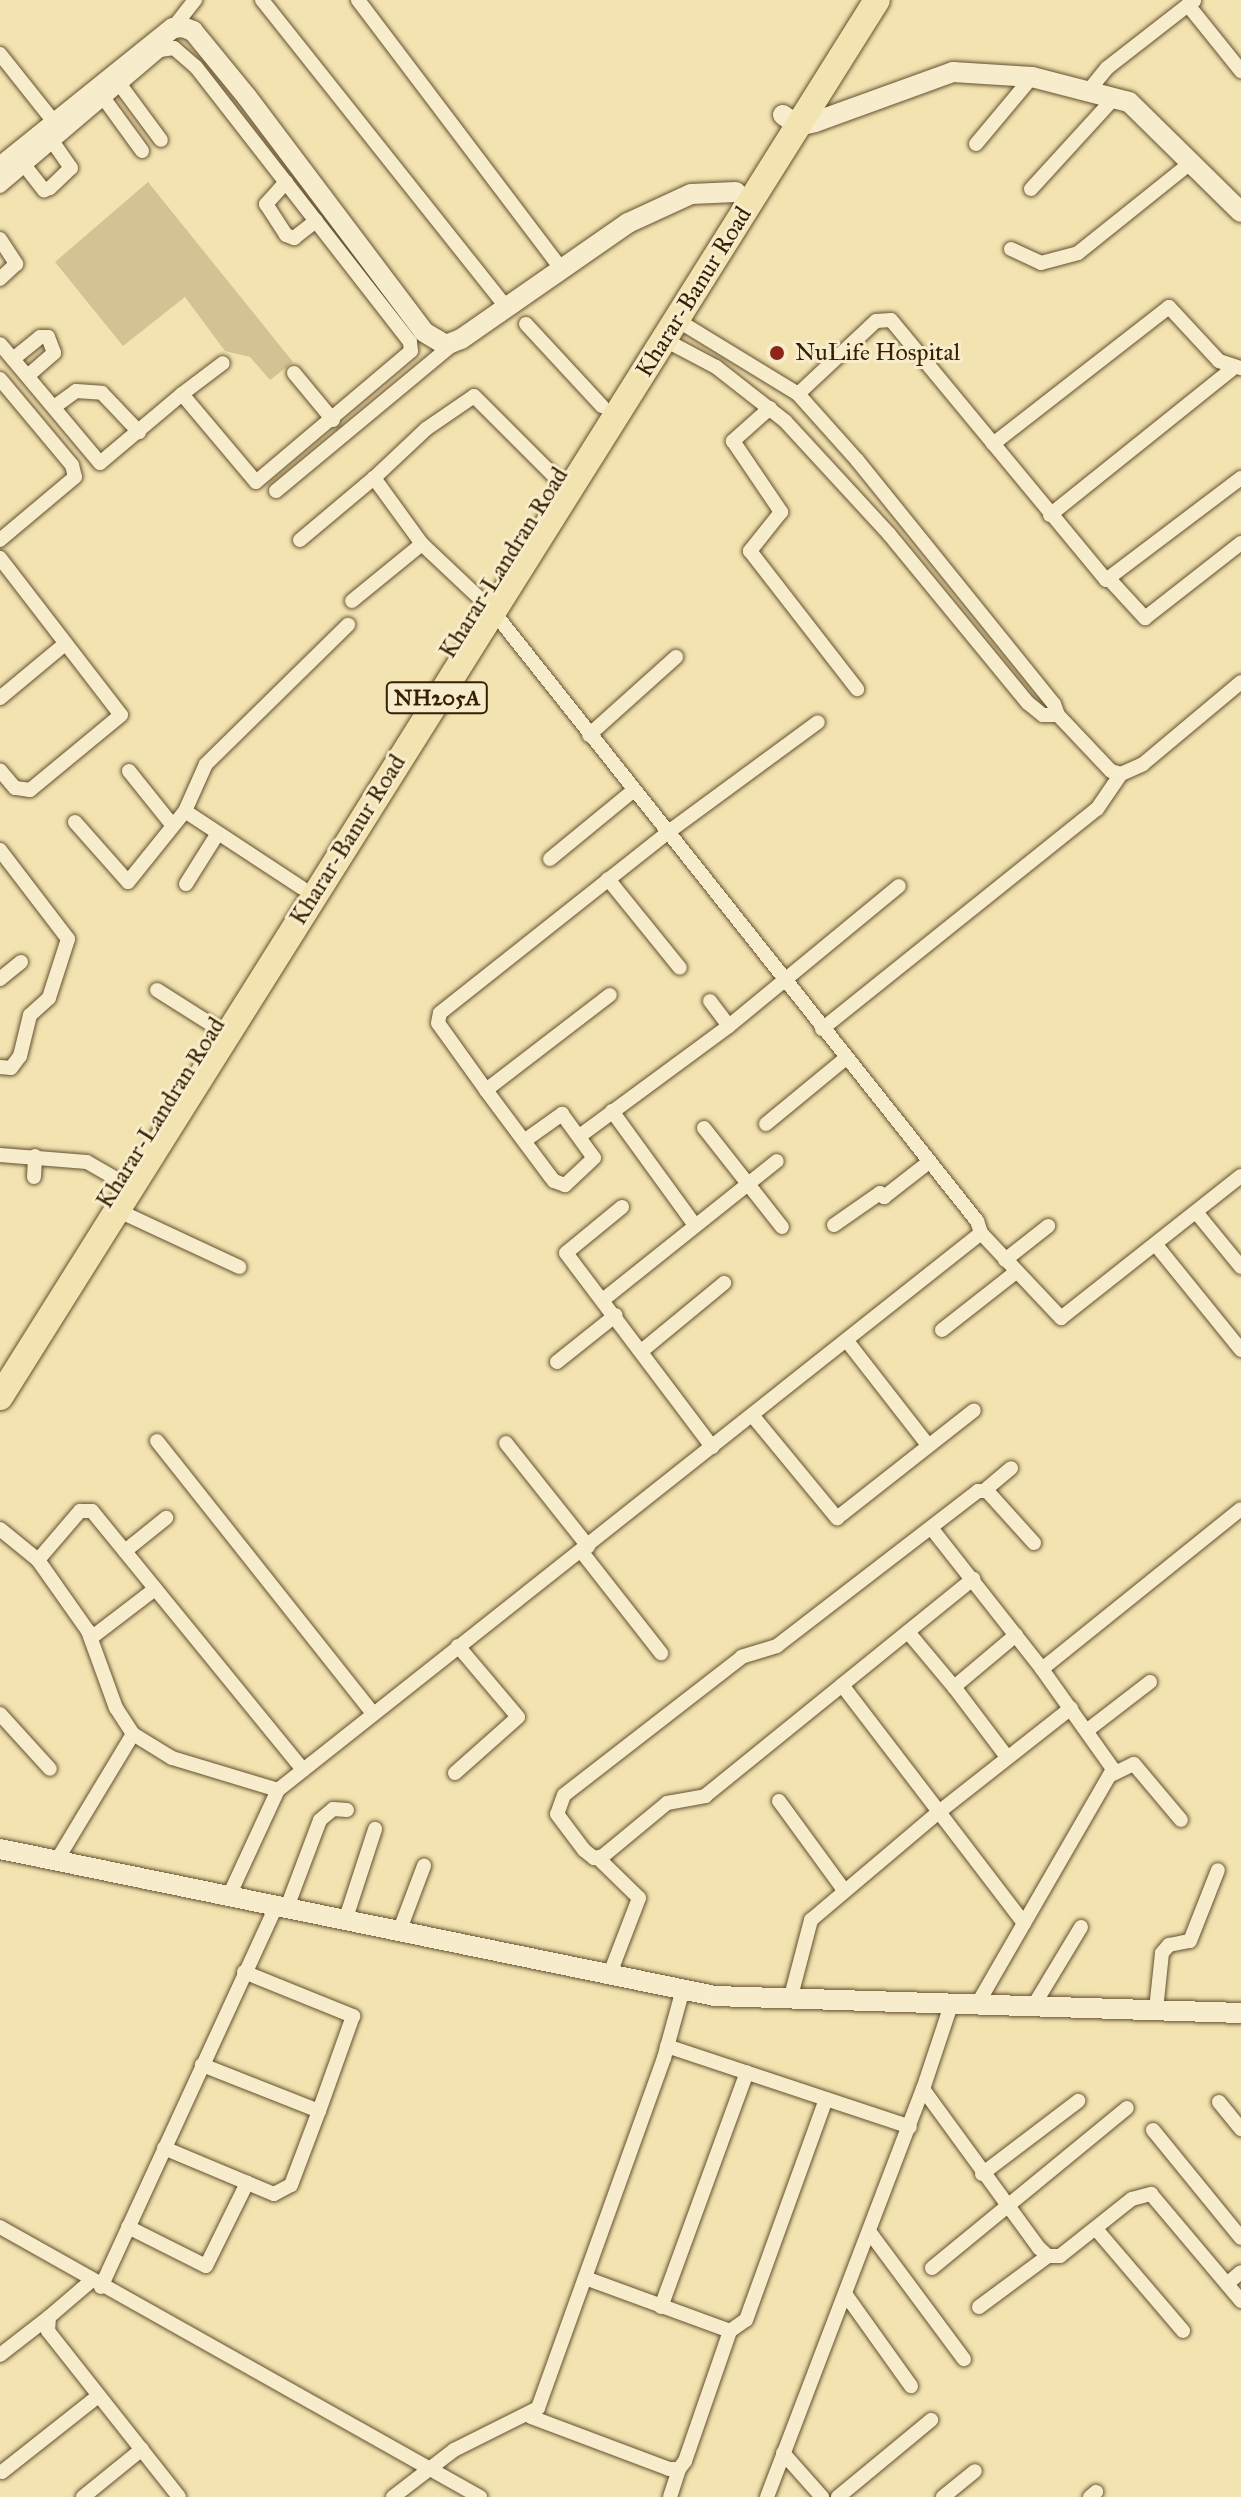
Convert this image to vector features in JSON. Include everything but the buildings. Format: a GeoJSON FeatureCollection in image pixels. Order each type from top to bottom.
{"type":"FeatureCollection","features":[{"type":"Feature","properties":{"kind":"highway","name":"Kharar-Landran Road"},"geometry":{"type":"LineString","coordinates":[[0,1371],[214,1026],[487,604],[602,406],[676,313],[736,192],[791,120],[855,0]]}},
{"type":"Feature","properties":{"kind":"highway","name":"Kharar-Banur Road"},"geometry":{"type":"LineString","coordinates":[[0,1397],[487,604],[676,313],[791,120],[877,0]]}},
{"type":"Feature","properties":{"kind":"street"},"geometry":{"type":"LineString","coordinates":[[0,167],[173,28],[195,0]]}},
{"type":"Feature","properties":{"kind":"street"},"geometry":{"type":"LineString","coordinates":[[262,0],[505,306]]}},
{"type":"Feature","properties":{"kind":"street"},"geometry":{"type":"LineString","coordinates":[[358,0],[561,268]]}},
{"type":"Feature","properties":{"kind":"street"},"geometry":{"type":"LineString","coordinates":[[1090,89],[1107,68],[1191,3],[1241,71]]}},
{"type":"Feature","properties":{"kind":"street"},"geometry":{"type":"LineString","coordinates":[[173,28],[193,31],[424,332],[440,344],[453,344]]}},
{"type":"Feature","properties":{"kind":"street"},"geometry":{"type":"LineString","coordinates":[[0,186],[54,144],[160,50],[183,53],[410,342],[404,362],[256,482],[182,394]]}},
{"type":"Feature","properties":{"kind":"street"},"geometry":{"type":"LineString","coordinates":[[0,54],[54,122]]}},
{"type":"Feature","properties":{"kind":"street"},"geometry":{"type":"LineString","coordinates":[[791,120],[953,72],[1032,77],[1115,97],[1143,114],[1241,212]]}},
{"type":"Feature","properties":{"kind":"street"},"geometry":{"type":"LineString","coordinates":[[976,144],[1032,77]]}},
{"type":"Feature","properties":{"kind":"street"},"geometry":{"type":"LineString","coordinates":[[121,86],[161,140]]}},
{"type":"Feature","properties":{"kind":"street"},"geometry":{"type":"LineString","coordinates":[[1031,189],[1115,97]]}},
{"type":"Feature","properties":{"kind":"street"},"geometry":{"type":"LineString","coordinates":[[105,100],[142,151]]}},
{"type":"Feature","properties":{"kind":"street"},"geometry":{"type":"LineString","coordinates":[[25,166],[44,190],[50,188],[71,168],[54,144]]}},
{"type":"Feature","properties":{"kind":"street"},"geometry":{"type":"LineString","coordinates":[[1011,249],[1041,263],[1078,253],[1193,161]]}},
{"type":"Feature","properties":{"kind":"street"},"geometry":{"type":"LineString","coordinates":[[286,182],[266,204],[286,235],[294,238],[316,221]]}},
{"type":"Feature","properties":{"kind":"street"},"geometry":{"type":"LineString","coordinates":[[276,491],[453,344],[628,223],[679,198],[736,192]]}},
{"type":"Feature","properties":{"kind":"street"},"geometry":{"type":"LineString","coordinates":[[0,239],[16,264],[0,279]]}},
{"type":"Feature","properties":{"kind":"street"},"geometry":{"type":"LineString","coordinates":[[993,444],[1169,307],[1237,368],[1050,515]]}},
{"type":"Feature","properties":{"kind":"street"},"geometry":{"type":"LineString","coordinates":[[676,313],[798,394],[857,460],[1054,704],[1058,715],[1106,767],[1121,774]]}},
{"type":"Feature","properties":{"kind":"street"},"geometry":{"type":"LineString","coordinates":[[676,313],[716,367],[770,408],[869,511],[1028,703],[1043,715],[1058,715]]}},
{"type":"Feature","properties":{"kind":"street"},"geometry":{"type":"LineString","coordinates":[[798,394],[885,318],[899,328],[1099,577],[1110,580],[1145,618],[1241,543]]}},
{"type":"Feature","properties":{"kind":"street"},"geometry":{"type":"LineString","coordinates":[[526,324],[602,406]]}},
{"type":"Feature","properties":{"kind":"street"},"geometry":{"type":"LineString","coordinates":[[13,359],[40,337],[48,337],[54,353],[28,376]]}},
{"type":"Feature","properties":{"kind":"street"},"geometry":{"type":"LineString","coordinates":[[0,344],[100,463],[223,363]]}},
{"type":"Feature","properties":{"kind":"street"},"geometry":{"type":"LineString","coordinates":[[294,373],[333,420]]}},
{"type":"Feature","properties":{"kind":"street"},"geometry":{"type":"LineString","coordinates":[[0,379],[72,465],[75,477],[0,540]]}},
{"type":"Feature","properties":{"kind":"street"},"geometry":{"type":"LineString","coordinates":[[54,407],[76,391],[102,393],[139,432]]}},
{"type":"Feature","properties":{"kind":"street"},"geometry":{"type":"LineString","coordinates":[[300,540],[426,429],[474,396],[557,479]]}},
{"type":"Feature","properties":{"kind":"street"},"geometry":{"type":"LineString","coordinates":[[770,408],[733,441],[781,512],[750,551],[857,689]]}},
{"type":"Feature","properties":{"kind":"street"},"geometry":{"type":"LineString","coordinates":[[374,478],[422,544],[487,604],[929,1162],[981,1233],[1061,1318],[1241,1176]]}},
{"type":"Feature","properties":{"kind":"street"},"geometry":{"type":"LineString","coordinates":[[1110,580],[1241,478]]}},
{"type":"Feature","properties":{"kind":"street"},"geometry":{"type":"LineString","coordinates":[[352,601],[422,544]]}},
{"type":"Feature","properties":{"kind":"street"},"geometry":{"type":"LineString","coordinates":[[0,558],[6,580],[65,644],[120,718],[30,790],[15,788],[0,770]]}},
{"type":"Feature","properties":{"kind":"street"},"geometry":{"type":"LineString","coordinates":[[75,822],[128,882],[185,811],[206,764],[348,625]]}},
{"type":"Feature","properties":{"kind":"street"},"geometry":{"type":"LineString","coordinates":[[0,698],[65,644]]}},
{"type":"Feature","properties":{"kind":"street"},"geometry":{"type":"LineString","coordinates":[[589,735],[676,657]]}},
{"type":"Feature","properties":{"kind":"street"},"geometry":{"type":"LineString","coordinates":[[822,1029],[1097,809],[1121,774],[1143,764],[1241,682]]}},
{"type":"Feature","properties":{"kind":"street"},"geometry":{"type":"LineString","coordinates":[[524,1141],[562,1114],[581,1135],[594,1158],[562,1185],[524,1141],[486,1090],[438,1016],[667,833],[818,722]]}},
{"type":"Feature","properties":{"kind":"street"},"geometry":{"type":"LineString","coordinates":[[129,771],[173,826]]}},
{"type":"Feature","properties":{"kind":"street"},"geometry":{"type":"LineString","coordinates":[[550,859],[634,790]]}},
{"type":"Feature","properties":{"kind":"street"},"geometry":{"type":"LineString","coordinates":[[185,811],[302,888]]}},
{"type":"Feature","properties":{"kind":"street"},"geometry":{"type":"LineString","coordinates":[[186,884],[218,833]]}},
{"type":"Feature","properties":{"kind":"street"},"geometry":{"type":"LineString","coordinates":[[0,850],[68,939],[49,998],[30,1015],[20,1056],[11,1068],[1,1069]]}},
{"type":"Feature","properties":{"kind":"street"},"geometry":{"type":"LineString","coordinates":[[608,879],[680,968]]}},
{"type":"Feature","properties":{"kind":"street"},"geometry":{"type":"LineString","coordinates":[[581,1135],[729,1026],[899,886]]}},
{"type":"Feature","properties":{"kind":"street"},"geometry":{"type":"LineString","coordinates":[[0,979],[21,962]]}},
{"type":"Feature","properties":{"kind":"street"},"geometry":{"type":"LineString","coordinates":[[157,990],[214,1026]]}},
{"type":"Feature","properties":{"kind":"street"},"geometry":{"type":"LineString","coordinates":[[486,1090],[610,995]]}},
{"type":"Feature","properties":{"kind":"street"},"geometry":{"type":"LineString","coordinates":[[710,1001],[729,1026]]}},
{"type":"Feature","properties":{"kind":"street"},"geometry":{"type":"LineString","coordinates":[[766,1124],[846,1058]]}},
{"type":"Feature","properties":{"kind":"street"},"geometry":{"type":"LineString","coordinates":[[612,1111],[694,1224]]}},
{"type":"Feature","properties":{"kind":"street"},"geometry":{"type":"LineString","coordinates":[[704,1128],[782,1227]]}},
{"type":"Feature","properties":{"kind":"street"},"geometry":{"type":"LineString","coordinates":[[0,1145],[30,1155]]}},
{"type":"Feature","properties":{"kind":"street"},"geometry":{"type":"LineString","coordinates":[[0,1155],[30,1155],[87,1162],[120,1181]]}},
{"type":"Feature","properties":{"kind":"street"},"geometry":{"type":"LineString","coordinates":[[30,1155],[34,1177]]}},
{"type":"Feature","properties":{"kind":"street"},"geometry":{"type":"LineString","coordinates":[[604,1299],[694,1224],[777,1161]]}},
{"type":"Feature","properties":{"kind":"street"},"geometry":{"type":"LineString","coordinates":[[834,1225],[880,1193],[884,1197],[929,1162]]}},
{"type":"Feature","properties":{"kind":"street"},"geometry":{"type":"LineString","coordinates":[[622,1207],[566,1253],[644,1349],[712,1447]]}},
{"type":"Feature","properties":{"kind":"street"},"geometry":{"type":"LineString","coordinates":[[117,1210],[239,1267]]}},
{"type":"Feature","properties":{"kind":"street"},"geometry":{"type":"LineString","coordinates":[[1196,1212],[1241,1267]]}},
{"type":"Feature","properties":{"kind":"street"},"geometry":{"type":"LineString","coordinates":[[1005,1260],[1048,1226]]}},
{"type":"Feature","properties":{"kind":"street"},"geometry":{"type":"LineString","coordinates":[[228,1898],[278,1790],[981,1233]]}},
{"type":"Feature","properties":{"kind":"street"},"geometry":{"type":"LineString","coordinates":[[1156,1245],[1241,1350]]}},
{"type":"Feature","properties":{"kind":"street"},"geometry":{"type":"LineString","coordinates":[[942,1330],[1016,1272]]}},
{"type":"Feature","properties":{"kind":"street"},"geometry":{"type":"LineString","coordinates":[[644,1349],[724,1283]]}},
{"type":"Feature","properties":{"kind":"street"},"geometry":{"type":"LineString","coordinates":[[557,1362],[616,1315]]}},
{"type":"Feature","properties":{"kind":"street"},"geometry":{"type":"LineString","coordinates":[[847,1341],[928,1445]]}},
{"type":"Feature","properties":{"kind":"street"},"geometry":{"type":"LineString","coordinates":[[752,1415],[837,1518],[974,1410]]}},
{"type":"Feature","properties":{"kind":"street"},"geometry":{"type":"LineString","coordinates":[[157,1441],[373,1714]]}},
{"type":"Feature","properties":{"kind":"street"},"geometry":{"type":"LineString","coordinates":[[506,1443],[661,1653]]}},
{"type":"Feature","properties":{"kind":"street"},"geometry":{"type":"LineString","coordinates":[[609,1976],[639,1898],[567,1831],[557,1814],[558,1801],[742,1657],[777,1646],[1011,1468]]}},
{"type":"Feature","properties":{"kind":"street"},"geometry":{"type":"LineString","coordinates":[[985,1490],[1034,1543]]}},
{"type":"Feature","properties":{"kind":"street"},"geometry":{"type":"LineString","coordinates":[[38,1560],[84,1508],[125,1551],[303,1770]]}},
{"type":"Feature","properties":{"kind":"street"},"geometry":{"type":"LineString","coordinates":[[1042,1669],[1241,1509]]}},
{"type":"Feature","properties":{"kind":"street"},"geometry":{"type":"LineString","coordinates":[[125,1551],[166,1518]]}},
{"type":"Feature","properties":{"kind":"street"},"geometry":{"type":"LineString","coordinates":[[0,1529],[38,1560],[91,1638],[116,1708],[133,1734],[172,1758],[278,1790]]}},
{"type":"Feature","properties":{"kind":"street"},"geometry":{"type":"LineString","coordinates":[[932,1529],[1111,1761],[1111,1775],[978,2003]]}},
{"type":"Feature","properties":{"kind":"street"},"geometry":{"type":"LineString","coordinates":[[598,1858],[667,1803],[705,1796],[973,1579]]}},
{"type":"Feature","properties":{"kind":"street"},"geometry":{"type":"LineString","coordinates":[[91,1638],[155,1589]]}},
{"type":"Feature","properties":{"kind":"street"},"geometry":{"type":"LineString","coordinates":[[908,1632],[1007,1757]]}},
{"type":"Feature","properties":{"kind":"street"},"geometry":{"type":"LineString","coordinates":[[954,1687],[1016,1635]]}},
{"type":"Feature","properties":{"kind":"street"},"geometry":{"type":"LineString","coordinates":[[455,1773],[518,1717],[458,1646]]}},
{"type":"Feature","properties":{"kind":"street"},"geometry":{"type":"LineString","coordinates":[[1089,1729],[1150,1682]]}},
{"type":"Feature","properties":{"kind":"street"},"geometry":{"type":"LineString","coordinates":[[842,1685],[1024,1923]]}},
{"type":"Feature","properties":{"kind":"street"},"geometry":{"type":"LineString","coordinates":[[790,2000],[807,1927],[844,1890],[1071,1708]]}},
{"type":"Feature","properties":{"kind":"street"},"geometry":{"type":"LineString","coordinates":[[0,1714],[50,1769]]}},
{"type":"Feature","properties":{"kind":"street"},"geometry":{"type":"LineString","coordinates":[[57,1860],[133,1734]]}},
{"type":"Feature","properties":{"kind":"street"},"geometry":{"type":"LineString","coordinates":[[1111,1775],[1134,1764],[1181,1820]]}},
{"type":"Feature","properties":{"kind":"street"},"geometry":{"type":"LineString","coordinates":[[779,1801],[844,1890]]}},
{"type":"Feature","properties":{"kind":"street"},"geometry":{"type":"LineString","coordinates":[[0,2355],[96,2284],[128,2227],[244,1972],[280,1909],[320,1820],[333,1809],[347,1810]]}},
{"type":"Feature","properties":{"kind":"street"},"geometry":{"type":"LineString","coordinates":[[345,1921],[375,1829]]}},
{"type":"Feature","properties":{"kind":"street"},"geometry":{"type":"LineString","coordinates":[[0,1849],[280,1909],[683,1989],[790,2000],[952,2002],[1241,2013]]}},
{"type":"Feature","properties":{"kind":"street"},"geometry":{"type":"LineString","coordinates":[[399,1932],[424,1866]]}},
{"type":"Feature","properties":{"kind":"street"},"geometry":{"type":"LineString","coordinates":[[1156,2010],[1162,1953],[1169,1945],[1190,1941],[1218,1870]]}},
{"type":"Feature","properties":{"kind":"street"},"geometry":{"type":"LineString","coordinates":[[1034,2005],[1081,1927]]}},
{"type":"Feature","properties":{"kind":"street"},"geometry":{"type":"LineString","coordinates":[[164,2148],[274,2194],[289,2190],[353,2016],[244,1972]]}},
{"type":"Feature","properties":{"kind":"street"},"geometry":{"type":"LineString","coordinates":[[393,2497],[426,2469],[490,2432],[531,2417],[545,2397],[667,2046],[683,1989]]}},
{"type":"Feature","properties":{"kind":"street"},"geometry":{"type":"LineString","coordinates":[[767,2497],[871,2234],[952,2002]]}},
{"type":"Feature","properties":{"kind":"street"},"geometry":{"type":"LineString","coordinates":[[667,2046],[910,2127]]}},
{"type":"Feature","properties":{"kind":"street"},"geometry":{"type":"LineString","coordinates":[[202,2065],[319,2111]]}},
{"type":"Feature","properties":{"kind":"street"},"geometry":{"type":"LineString","coordinates":[[661,2307],[747,2072]]}},
{"type":"Feature","properties":{"kind":"street"},"geometry":{"type":"LineString","coordinates":[[923,2089],[982,2174],[1048,2256]]}},
{"type":"Feature","properties":{"kind":"street"},"geometry":{"type":"LineString","coordinates":[[670,2497],[730,2331],[746,2320],[826,2099]]}},
{"type":"Feature","properties":{"kind":"street"},"geometry":{"type":"LineString","coordinates":[[982,2174],[1078,2101]]}},
{"type":"Feature","properties":{"kind":"street"},"geometry":{"type":"LineString","coordinates":[[1219,2102],[1241,2129]]}},
{"type":"Feature","properties":{"kind":"street"},"geometry":{"type":"LineString","coordinates":[[932,2268],[1127,2108]]}},
{"type":"Feature","properties":{"kind":"street"},"geometry":{"type":"LineString","coordinates":[[1153,2130],[1241,2238]]}},
{"type":"Feature","properties":{"kind":"street"},"geometry":{"type":"LineString","coordinates":[[128,2227],[206,2266],[247,2183]]}},
{"type":"Feature","properties":{"kind":"street"},"geometry":{"type":"LineString","coordinates":[[979,2307],[1048,2256],[1069,2251],[1132,2199],[1151,2194],[1241,2301]]}},
{"type":"Feature","properties":{"kind":"street"},"geometry":{"type":"LineString","coordinates":[[0,2227],[96,2284],[480,2497]]}},
{"type":"Feature","properties":{"kind":"street"},"geometry":{"type":"LineString","coordinates":[[1096,2229],[1183,2331]]}},
{"type":"Feature","properties":{"kind":"street"},"geometry":{"type":"LineString","coordinates":[[871,2234],[964,2359]]}},
{"type":"Feature","properties":{"kind":"street"},"geometry":{"type":"LineString","coordinates":[[1227,2284],[1241,2272]]}},
{"type":"Feature","properties":{"kind":"street"},"geometry":{"type":"LineString","coordinates":[[585,2278],[730,2331]]}},
{"type":"Feature","properties":{"kind":"street"},"geometry":{"type":"LineString","coordinates":[[846,2295],[911,2386]]}},
{"type":"Feature","properties":{"kind":"street"},"geometry":{"type":"LineString","coordinates":[[49,2317],[53,2339],[179,2497]]}},
{"type":"Feature","properties":{"kind":"street"},"geometry":{"type":"LineString","coordinates":[[2,2472],[97,2397]]}},
{"type":"Feature","properties":{"kind":"street"},"geometry":{"type":"LineString","coordinates":[[531,2417],[679,2469]]}},
{"type":"Feature","properties":{"kind":"street"},"geometry":{"type":"LineString","coordinates":[[838,2497],[931,2420]]}},
{"type":"Feature","properties":{"kind":"street"},"geometry":{"type":"LineString","coordinates":[[83,2497],[142,2449]]}},
{"type":"Feature","properties":{"kind":"street"},"geometry":{"type":"LineString","coordinates":[[783,2453],[822,2497]]}},
{"type":"Feature","properties":{"kind":"street"},"geometry":{"type":"LineString","coordinates":[[943,2497],[975,2471]]}},
{"type":"Feature","properties":{"kind":"shaded area"},"geometry":{"type":"Polygon","coordinates":[[[148,182],[293,362],[270,380],[250,357],[225,351],[185,297],[123,346],[55,262],[148,182]]]}},
{"type":"Feature","properties":{"kind":"place","name":"NuLife Hospital"},"geometry":{"type":"Point","coordinates":[777,353]}}]}
